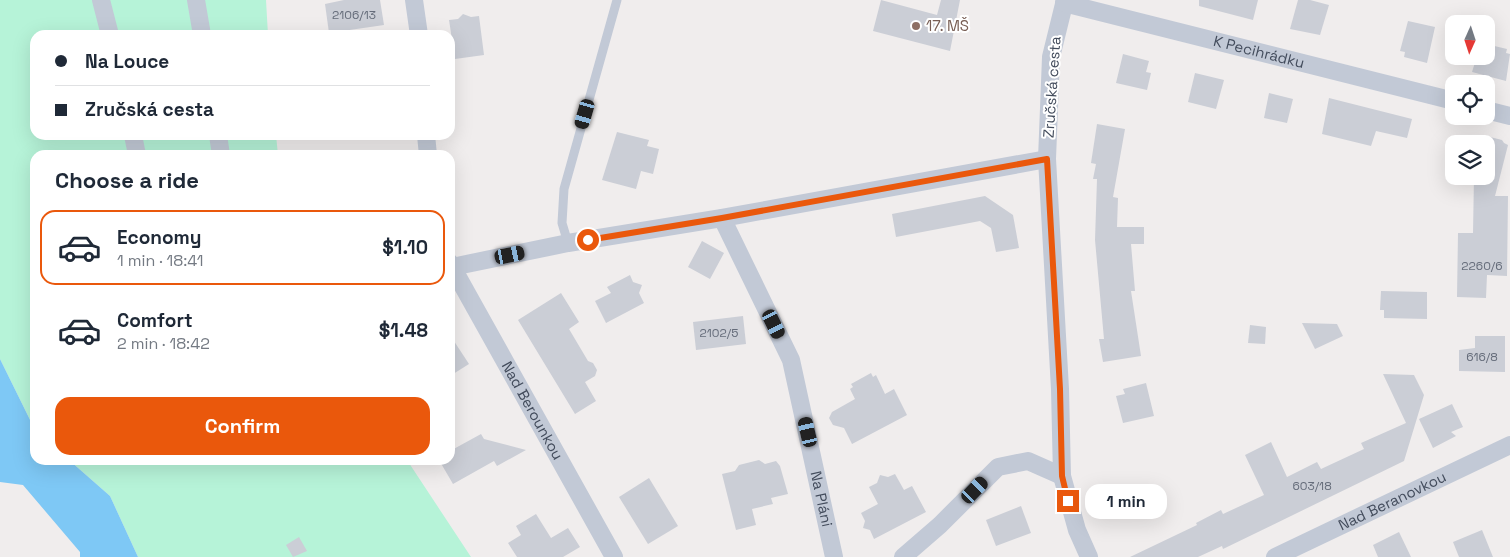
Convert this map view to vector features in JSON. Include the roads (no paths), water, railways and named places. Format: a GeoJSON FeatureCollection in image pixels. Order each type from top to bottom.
{"type":"FeatureCollection","features":[{"type":"Feature","properties":{"kind":"street"},"geometry":{"type":"LineString","coordinates":[[102,0],[109,30]]}},
{"type":"Feature","properties":{"kind":"street"},"geometry":{"type":"LineString","coordinates":[[196,0],[201,30]]}},
{"type":"Feature","properties":{"kind":"street"},"geometry":{"type":"LineString","coordinates":[[414,0],[417,30]]}},
{"type":"Feature","properties":{"kind":"street","name":"K Pecihrádku"},"geometry":{"type":"LineString","coordinates":[[1065,2],[1445,100]]}},
{"type":"Feature","properties":{"kind":"street","name":"Zručská cesta"},"geometry":{"type":"LineString","coordinates":[[1065,2],[1051,57],[1047,159],[1060,389],[1062,476],[1077,530],[1089,557]]}},
{"type":"Feature","properties":{"kind":"street"},"geometry":{"type":"LineString","coordinates":[[1495,112],[1510,116]]}},
{"type":"Feature","properties":{"kind":"street"},"geometry":{"type":"LineString","coordinates":[[455,264],[1047,159]]}},
{"type":"Feature","properties":{"kind":"street","name":"Na Pláni"},"geometry":{"type":"LineString","coordinates":[[722,218],[791,360],[834,557]]}},
{"type":"Feature","properties":{"kind":"street","name":"Nad Berounkou"},"geometry":{"type":"LineString","coordinates":[[455,272],[614,557]]}},
{"type":"Feature","properties":{"kind":"street","name":"Nad Beranovkou"},"geometry":{"type":"LineString","coordinates":[[1275,557],[1510,445]]}},
{"type":"Feature","properties":{"kind":"street"},"geometry":{"type":"LineString","coordinates":[[903,557],[940,525],[998,466],[1028,461],[1062,476]]}},
{"type":"Feature","properties":{"kind":"lane"},"geometry":{"type":"LineString","coordinates":[[568,243],[562,223],[564,189],[617,0]]}},
{"type":"Feature","properties":{"kind":"water"},"geometry":{"type":"Polygon","coordinates":[[[0,359],[30,420],[30,465],[75,465],[110,496],[138,557],[80,557],[80,552],[23,485],[0,482],[0,359]]]}},
{"type":"Feature","properties":{"kind":"place","name":"17. MŠ"},"geometry":{"type":"Point","coordinates":[916,26]}}]}
